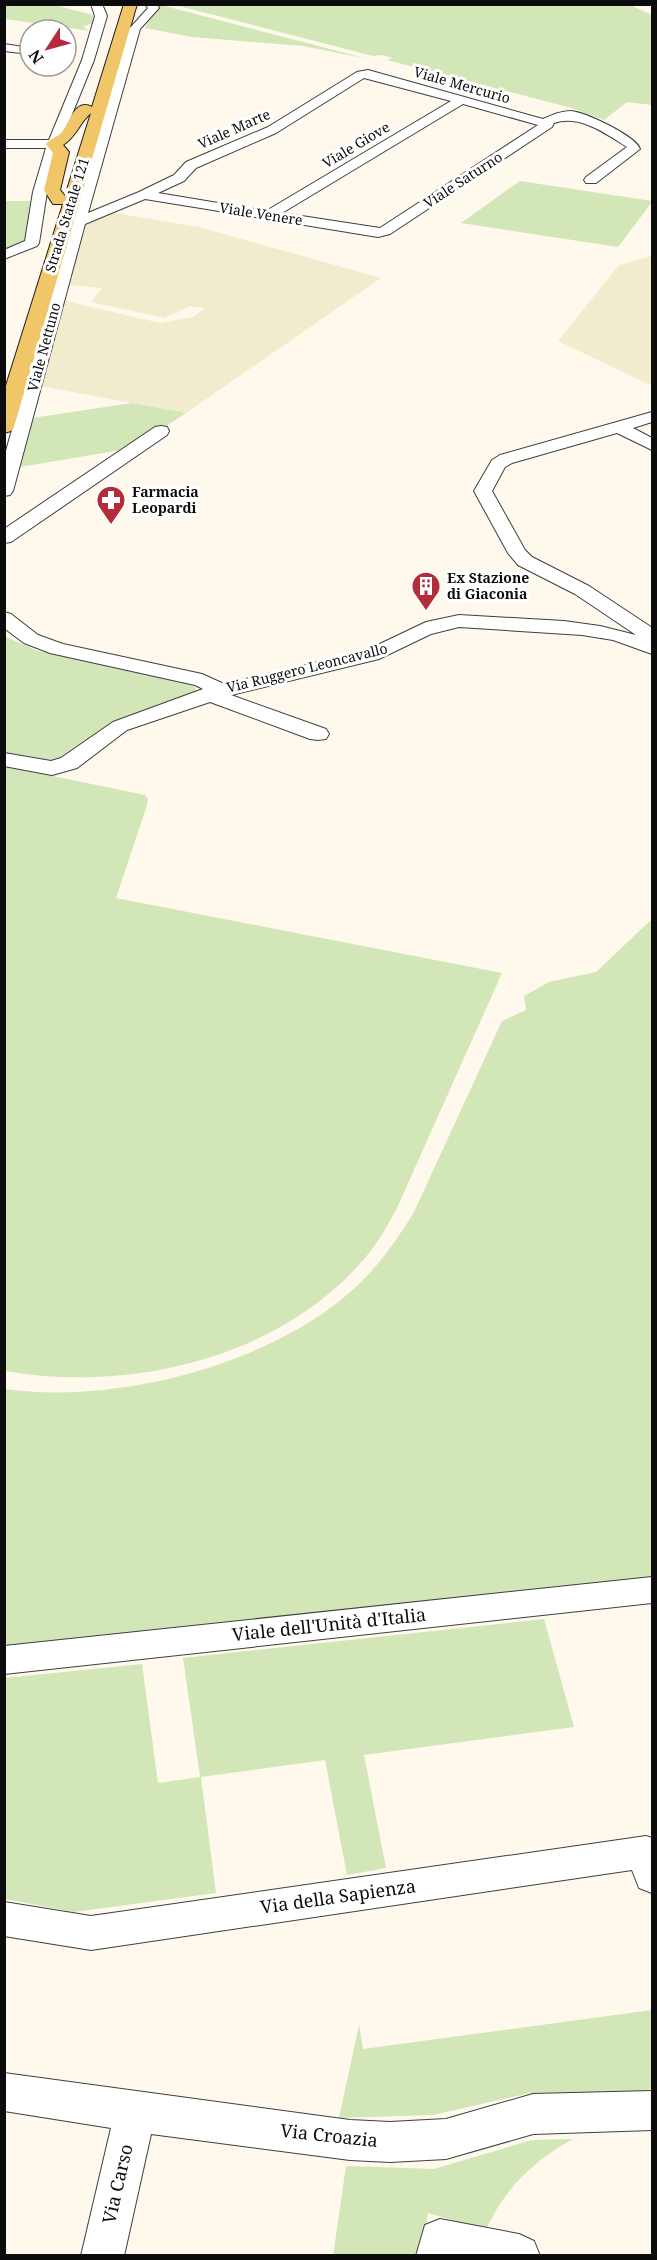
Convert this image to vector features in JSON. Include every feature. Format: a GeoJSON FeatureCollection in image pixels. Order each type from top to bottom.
{"type":"FeatureCollection","features":[{"type":"Feature","properties":{"kind":"main road","name":"Strada Statale 121"},"geometry":{"type":"LineString","coordinates":[[4,371],[119,4]]}},
{"type":"Feature","properties":{"kind":"main road","name":"Strada Statale 121"},"geometry":{"type":"LineString","coordinates":[[4,427],[131,4]]}},
{"type":"Feature","properties":{"kind":"main road"},"geometry":{"type":"LineString","coordinates":[[58,200],[52,190],[61,152],[54,144],[69,135],[77,117],[86,110]]}},
{"type":"Feature","properties":{"kind":"street"},"geometry":{"type":"LineString","coordinates":[[4,255],[32,243],[40,192],[54,144],[82,59],[101,16],[96,4]]}},
{"type":"Feature","properties":{"kind":"street","name":"Viale Nettuno"},"geometry":{"type":"LineString","coordinates":[[4,491],[135,29],[153,10],[150,4]]}},
{"type":"Feature","properties":{"kind":"street","name":"Viale Marte"},"geometry":{"type":"LineString","coordinates":[[79,221],[179,178],[191,165],[272,130],[352,81],[368,74]]}},
{"type":"Feature","properties":{"kind":"street","name":"Viale Mercurio"},"geometry":{"type":"LineString","coordinates":[[368,74],[548,124]]}},
{"type":"Feature","properties":{"kind":"street","name":"Viale Giove"},"geometry":{"type":"LineString","coordinates":[[267,216],[460,100]]}},
{"type":"Feature","properties":{"kind":"street","name":"Viale Saturno"},"geometry":{"type":"LineString","coordinates":[[378,233],[385,231],[548,124],[548,121],[562,116],[572,115],[605,128],[633,145],[634,149],[591,180]]}},
{"type":"Feature","properties":{"kind":"street"},"geometry":{"type":"LineString","coordinates":[[4,144],[54,144]]}},
{"type":"Feature","properties":{"kind":"street","name":"Viale Venere"},"geometry":{"type":"LineString","coordinates":[[144,195],[378,233]]}},
{"type":"Feature","properties":{"kind":"street"},"geometry":{"type":"LineString","coordinates":[[649,646],[644,631],[582,590],[525,561],[517,553],[495,512],[484,498],[483,491],[498,464],[506,459],[652,417]]}},
{"type":"Feature","properties":{"kind":"street"},"geometry":{"type":"LineString","coordinates":[[619,426],[652,446]]}},
{"type":"Feature","properties":{"kind":"street"},"geometry":{"type":"LineString","coordinates":[[4,538],[161,431]]}},
{"type":"Feature","properties":{"kind":"street","name":"Via Ruggero Leoncavallo"},"geometry":{"type":"LineString","coordinates":[[4,618],[31,639],[57,649],[202,680],[215,692],[371,655],[445,623],[469,621],[576,627],[649,646]]}},
{"type":"Feature","properties":{"kind":"street"},"geometry":{"type":"LineString","coordinates":[[4,626],[31,639]]}},
{"type":"Feature","properties":{"kind":"street"},"geometry":{"type":"LineString","coordinates":[[4,759],[52,768],[69,763],[120,726],[215,692],[318,734]]}},
{"type":"Feature","properties":{"kind":"street","name":"Viale dell'Unità d'Italia"},"geometry":{"type":"LineString","coordinates":[[4,1660],[652,1590]]}},
{"type":"Feature","properties":{"kind":"street","name":"Via della Sapienza"},"geometry":{"type":"LineString","coordinates":[[4,1919],[91,1933],[646,1852],[652,1876]]}},
{"type":"Feature","properties":{"kind":"street","name":"Via Croazia"},"geometry":{"type":"LineString","coordinates":[[4,2092],[135,2112],[350,2140],[390,2142],[446,2139],[533,2114],[652,2111]]}},
{"type":"Feature","properties":{"kind":"street","name":"Via Carso"},"geometry":{"type":"LineString","coordinates":[[102,2256],[135,2112]]}},
{"type":"Feature","properties":{"kind":"street"},"geometry":{"type":"LineString","coordinates":[[437,2256],[440,2240],[519,2256]]}},
{"type":"Feature","properties":{"kind":"shaded area"},"geometry":{"type":"Polygon","coordinates":[[[114,213],[199,227],[381,278],[186,413],[40,386],[66,301],[160,323],[193,317],[205,308],[190,306],[164,318],[91,302],[102,288],[70,285],[84,224],[114,213]]]}},
{"type":"Feature","properties":{"kind":"shaded area"},"geometry":{"type":"Polygon","coordinates":[[[652,256],[652,386],[558,341],[619,265],[652,256]]]}},
{"type":"Feature","properties":{"kind":"green space"},"geometry":{"type":"Polygon","coordinates":[[[5,5],[55,5],[93,15],[93,23],[83,27],[90,31],[78,29],[78,18],[18,18],[18,21],[5,19],[5,5]]]}},
{"type":"Feature","properties":{"kind":"green space"},"geometry":{"type":"Polygon","coordinates":[[[155,5],[368,59],[303,46],[192,37],[145,28],[155,5]]]}},
{"type":"Feature","properties":{"kind":"green space"},"geometry":{"type":"Polygon","coordinates":[[[175,5],[630,5],[652,15],[652,105],[627,102],[604,120],[572,108],[387,60],[392,58],[382,55],[373,56],[175,5]]]}},
{"type":"Feature","properties":{"kind":"green space"},"geometry":{"type":"Polygon","coordinates":[[[520,181],[652,202],[618,247],[461,223],[520,181]]]}},
{"type":"Feature","properties":{"kind":"green space"},"geometry":{"type":"Polygon","coordinates":[[[5,201],[32,201],[28,212],[33,212],[28,242],[5,253],[5,201]]]}},
{"type":"Feature","properties":{"kind":"green space"},"geometry":{"type":"Polygon","coordinates":[[[132,403],[186,413],[133,448],[20,467],[32,418],[132,403]]]}},
{"type":"Feature","properties":{"kind":"green space"},"geometry":{"type":"Polygon","coordinates":[[[4,636],[38,651],[183,682],[195,687],[196,691],[193,696],[68,757],[51,762],[5,755],[4,636]]]}},
{"type":"Feature","properties":{"kind":"green space"},"geometry":{"type":"Polygon","coordinates":[[[4,766],[145,795],[148,799],[147,805],[116,898],[502,973],[397,1208],[374,1246],[330,1292],[291,1321],[247,1344],[200,1360],[151,1371],[102,1377],[53,1377],[5,1371],[4,766]]]}},
{"type":"Feature","properties":{"kind":"green space"},"geometry":{"type":"Polygon","coordinates":[[[651,920],[652,1577],[5,1647],[5,1389],[49,1392],[96,1391],[144,1384],[240,1357],[284,1336],[325,1312],[375,1268],[414,1212],[502,1021],[526,1010],[524,996],[549,982],[596,972],[651,920]]]}},
{"type":"Feature","properties":{"kind":"green space"},"geometry":{"type":"Polygon","coordinates":[[[544,1619],[574,1727],[364,1755],[386,1868],[347,1875],[325,1760],[201,1777],[216,1893],[74,1912],[5,1899],[5,1678],[142,1664],[158,1783],[200,1777],[183,1658],[544,1619]]]}},
{"type":"Feature","properties":{"kind":"green space"},"geometry":{"type":"Polygon","coordinates":[[[652,2010],[652,2088],[641,2093],[530,2093],[433,2115],[339,2118],[359,2025],[363,2049],[652,2010]]]}},
{"type":"Feature","properties":{"kind":"green space"},"geometry":{"type":"Polygon","coordinates":[[[573,2139],[545,2156],[522,2177],[502,2201],[486,2230],[428,2213],[421,2255],[333,2256],[346,2166],[434,2169],[532,2140],[573,2139]]]}},
{"type":"Feature","properties":{"kind":"place","name":"Farmacia Leopardi"},"geometry":{"type":"Point","coordinates":[111,526]}},
{"type":"Feature","properties":{"kind":"place","name":"Ex Stazione di Giaconia"},"geometry":{"type":"Point","coordinates":[426,612]}}]}
